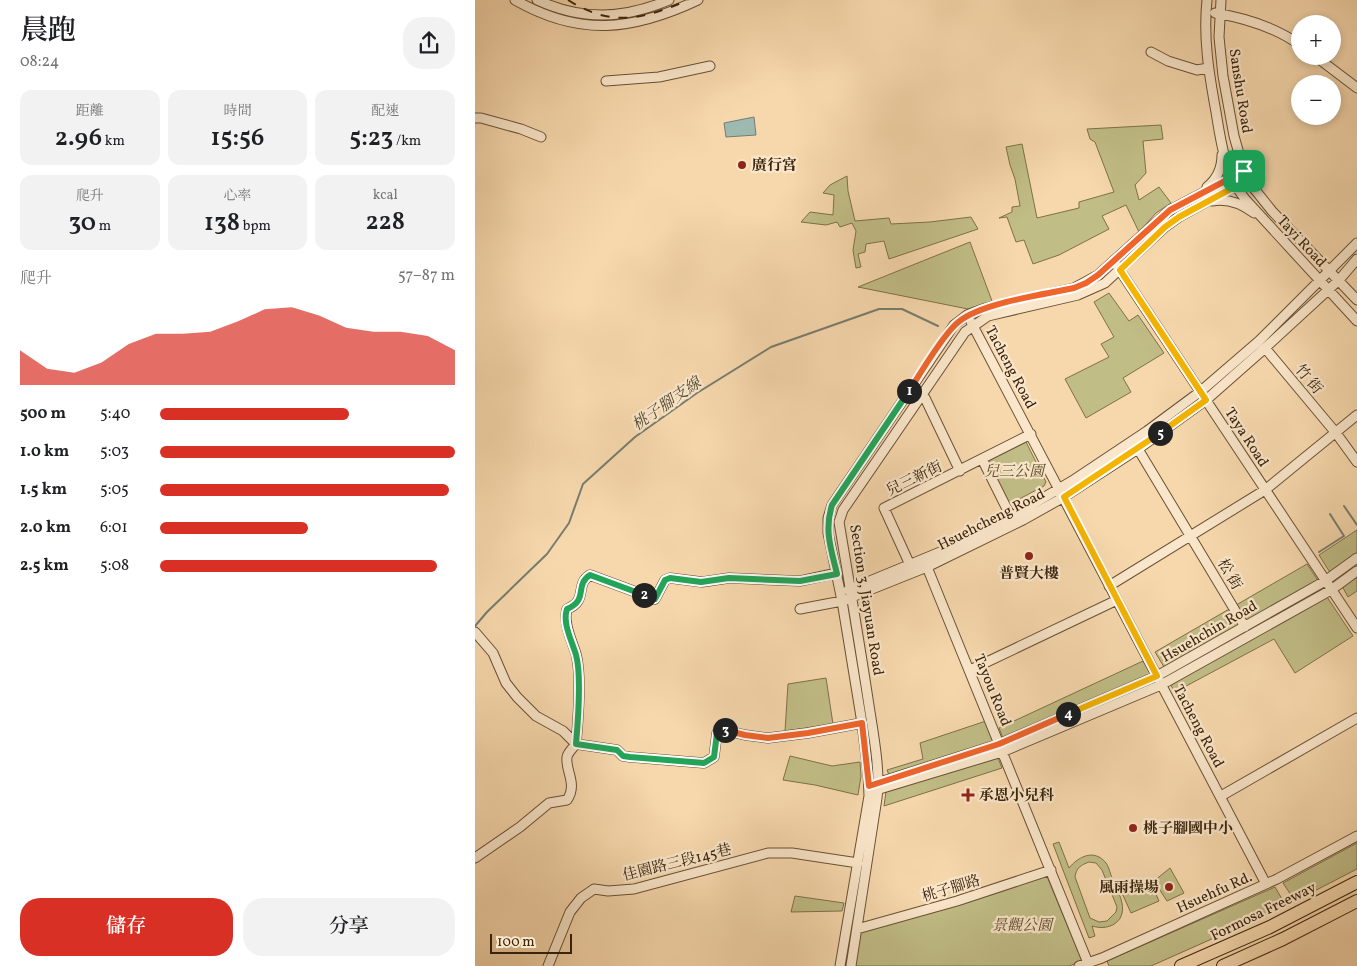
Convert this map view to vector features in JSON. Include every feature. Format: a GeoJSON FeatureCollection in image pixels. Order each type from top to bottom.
{"type":"FeatureCollection","features":[{"type":"Feature","properties":{"kind":"highway","name":"Formosa Freeway"},"geometry":{"type":"LineString","coordinates":[[1181,966],[1270,928],[1357,882]]}},
{"type":"Feature","properties":{"kind":"highway"},"geometry":{"type":"LineString","coordinates":[[1223,966],[1283,939],[1357,901]]}},
{"type":"Feature","properties":{"kind":"street"},"geometry":{"type":"LineString","coordinates":[[515,0],[556,19],[578,25],[594,26],[612,26],[636,22],[680,9],[698,0]]}},
{"type":"Feature","properties":{"kind":"street"},"geometry":{"type":"LineString","coordinates":[[537,0],[557,9],[596,16],[632,13],[669,0]]}},
{"type":"Feature","properties":{"kind":"street","name":"Sanshu Road"},"geometry":{"type":"LineString","coordinates":[[1207,0],[1205,43],[1208,68],[1219,131],[1227,168],[1231,176]]}},
{"type":"Feature","properties":{"kind":"street","name":"Sanshu Road"},"geometry":{"type":"LineString","coordinates":[[1221,0],[1219,37],[1227,102],[1234,136],[1246,175]]}},
{"type":"Feature","properties":{"kind":"street"},"geometry":{"type":"LineString","coordinates":[[1206,12],[1268,27],[1291,39]]}},
{"type":"Feature","properties":{"kind":"street"},"geometry":{"type":"LineString","coordinates":[[1151,52],[1169,61],[1197,70],[1208,68]]}},
{"type":"Feature","properties":{"kind":"street"},"geometry":{"type":"LineString","coordinates":[[1327,65],[1357,88]]}},
{"type":"Feature","properties":{"kind":"street"},"geometry":{"type":"LineString","coordinates":[[606,81],[659,77],[710,66]]}},
{"type":"Feature","properties":{"kind":"street"},"geometry":{"type":"LineString","coordinates":[[475,118],[521,129],[541,137]]}},
{"type":"Feature","properties":{"kind":"street"},"geometry":{"type":"LineString","coordinates":[[1191,199],[1212,182],[1218,174],[1222,160],[1219,131]]}},
{"type":"Feature","properties":{"kind":"street"},"geometry":{"type":"LineString","coordinates":[[967,315],[986,308],[1074,288],[1086,283],[1114,261],[1163,215],[1231,176],[1246,175]]}},
{"type":"Feature","properties":{"kind":"street","name":"Section 3, Jiayuan Road"},"geometry":{"type":"LineString","coordinates":[[851,966],[874,788],[871,715],[839,522],[843,510],[965,332],[973,325],[988,316],[1090,291],[1105,283],[1165,227],[1179,217],[1236,186],[1246,175]]}},
{"type":"Feature","properties":{"kind":"street","name":"Tayi Road"},"geometry":{"type":"LineString","coordinates":[[1246,175],[1272,211],[1357,300]]}},
{"type":"Feature","properties":{"kind":"street","name":"Tayi Road"},"geometry":{"type":"LineString","coordinates":[[1231,176],[1236,186],[1264,220],[1357,321]]}},
{"type":"Feature","properties":{"kind":"street"},"geometry":{"type":"LineString","coordinates":[[1203,204],[1215,200],[1233,202],[1250,210],[1264,220]]}},
{"type":"Feature","properties":{"kind":"street","name":"Hsuehcheng Road"},"geometry":{"type":"LineString","coordinates":[[800,608],[852,593],[927,567],[1023,520],[1201,391],[1259,341],[1357,243]]}},
{"type":"Feature","properties":{"kind":"street","name":"Hsuehcheng Road"},"geometry":{"type":"LineString","coordinates":[[852,593],[1062,493],[1138,449],[1206,400],[1339,280],[1357,259]]}},
{"type":"Feature","properties":{"kind":"street","name":"Taya Road"},"geometry":{"type":"LineString","coordinates":[[1114,261],[1357,628]]}},
{"type":"Feature","properties":{"kind":"street","name":"Section 3, Jiayuan Road"},"geometry":{"type":"LineString","coordinates":[[840,966],[858,863],[874,788],[841,596],[828,533],[827,518],[832,505],[936,351],[955,325],[967,315]]}},
{"type":"Feature","properties":{"kind":"street","name":"Tacheng Road"},"geometry":{"type":"LineString","coordinates":[[967,315],[1266,884]]}},
{"type":"Feature","properties":{"kind":"street","name":"竹 街"},"geometry":{"type":"LineString","coordinates":[[1265,348],[1336,433],[1357,462]]}},
{"type":"Feature","properties":{"kind":"street","name":"兒三新街"},"geometry":{"type":"LineString","coordinates":[[925,398],[960,471]]}},
{"type":"Feature","properties":{"kind":"street"},"geometry":{"type":"LineString","coordinates":[[1109,586],[1265,490],[1357,415]]}},
{"type":"Feature","properties":{"kind":"street","name":"兒三新街"},"geometry":{"type":"LineString","coordinates":[[910,565],[884,508],[1031,434]]}},
{"type":"Feature","properties":{"kind":"street","name":"松 街"},"geometry":{"type":"LineString","coordinates":[[1138,449],[1245,627]]}},
{"type":"Feature","properties":{"kind":"street"},"geometry":{"type":"LineString","coordinates":[[982,460],[1011,517]]}},
{"type":"Feature","properties":{"kind":"street","name":"Hsuehchin Road"},"geometry":{"type":"LineString","coordinates":[[1159,681],[1245,627],[1325,581],[1357,558]]}},
{"type":"Feature","properties":{"kind":"street","name":"Tayou Road"},"geometry":{"type":"LineString","coordinates":[[927,567],[1088,963]]}},
{"type":"Feature","properties":{"kind":"street","name":"Hsuehchin Road"},"geometry":{"type":"LineString","coordinates":[[874,788],[1001,748],[1159,681],[1331,590],[1357,571]]}},
{"type":"Feature","properties":{"kind":"street"},"geometry":{"type":"LineString","coordinates":[[475,858],[520,828],[549,803],[567,800],[571,794],[571,775],[567,759],[568,754],[576,744],[578,664],[566,613],[567,609],[579,602],[583,581],[586,578],[590,575],[655,599],[665,580],[670,578],[701,582],[737,578],[800,581],[837,574]]}},
{"type":"Feature","properties":{"kind":"street"},"geometry":{"type":"LineString","coordinates":[[970,670],[1117,600]]}},
{"type":"Feature","properties":{"kind":"street"},"geometry":{"type":"LineString","coordinates":[[475,632],[493,653],[506,683],[536,716],[563,732],[576,744],[617,750],[623,756],[704,763],[714,757],[717,733],[724,730],[768,738],[862,723]]}},
{"type":"Feature","properties":{"kind":"street"},"geometry":{"type":"LineString","coordinates":[[1221,796],[1357,718]]}},
{"type":"Feature","properties":{"kind":"street","name":"Hsuehfu Rd."},"geometry":{"type":"LineString","coordinates":[[1079,966],[1277,879],[1357,836]]}},
{"type":"Feature","properties":{"kind":"street","name":"佳園路三段145巷"},"geometry":{"type":"LineString","coordinates":[[548,966],[570,912],[581,898],[595,889],[608,891],[634,889],[767,853],[792,853],[858,863]]}},
{"type":"Feature","properties":{"kind":"street","name":"桃子腳路"},"geometry":{"type":"LineString","coordinates":[[857,928],[957,901],[1051,870]]}},
{"type":"Feature","properties":{"kind":"green space"},"geometry":{"type":"Polygon","coordinates":[[[1161,125],[1163,139],[1143,141],[1146,173],[1135,185],[1139,200],[1159,187],[1171,203],[1156,213],[1139,232],[1126,205],[1102,216],[1109,229],[1059,255],[1033,264],[1024,240],[1016,242],[1007,217],[999,218],[1012,212],[1012,207],[1020,206],[1006,147],[1022,144],[1037,218],[1079,208],[1079,202],[1114,192],[1095,142],[1090,139],[1087,129],[1161,125]]]}},
{"type":"Feature","properties":{"kind":"green space"},"geometry":{"type":"Polygon","coordinates":[[[847,176],[848,191],[855,221],[889,218],[891,224],[971,217],[978,229],[889,259],[884,241],[866,244],[865,252],[858,254],[861,267],[856,268],[853,250],[856,231],[852,223],[840,227],[837,222],[826,225],[801,222],[810,212],[833,215],[834,195],[823,193],[830,185],[847,176]]]}},
{"type":"Feature","properties":{"kind":"green space"},"geometry":{"type":"Polygon","coordinates":[[[970,242],[992,301],[968,309],[858,287],[970,242]]]}},
{"type":"Feature","properties":{"kind":"green space"},"geometry":{"type":"Polygon","coordinates":[[[1109,293],[1129,321],[1138,315],[1164,353],[1123,378],[1131,392],[1086,418],[1065,379],[1109,357],[1101,344],[1114,337],[1094,302],[1109,293]]]}},
{"type":"Feature","properties":{"kind":"green space","name":"兒三公園"},"geometry":{"type":"Polygon","coordinates":[[[1024,438],[1046,482],[1044,486],[1006,506],[982,459],[1024,438]]]}},
{"type":"Feature","properties":{"kind":"green space"},"geometry":{"type":"Polygon","coordinates":[[[1357,530],[1357,555],[1331,574],[1319,555],[1357,530]]]}},
{"type":"Feature","properties":{"kind":"green space"},"geometry":{"type":"Polygon","coordinates":[[[1307,564],[1319,582],[1164,667],[1155,652],[1307,564]]]}},
{"type":"Feature","properties":{"kind":"green space"},"geometry":{"type":"Polygon","coordinates":[[[1357,575],[1357,591],[1348,597],[1342,586],[1357,575]]]}},
{"type":"Feature","properties":{"kind":"green space"},"geometry":{"type":"Polygon","coordinates":[[[1327,597],[1353,636],[1295,673],[1274,639],[1175,692],[1170,684],[1327,597]]]}},
{"type":"Feature","properties":{"kind":"green space"},"geometry":{"type":"Polygon","coordinates":[[[1143,661],[1151,675],[1003,738],[999,728],[1143,661]]]}},
{"type":"Feature","properties":{"kind":"green space"},"geometry":{"type":"Polygon","coordinates":[[[826,678],[833,724],[785,731],[788,684],[826,678]]]}},
{"type":"Feature","properties":{"kind":"green space"},"geometry":{"type":"Polygon","coordinates":[[[986,721],[993,742],[889,775],[887,770],[923,759],[920,743],[986,721]]]}},
{"type":"Feature","properties":{"kind":"green space"},"geometry":{"type":"Polygon","coordinates":[[[790,756],[832,766],[860,762],[861,776],[858,795],[783,780],[790,756]]]}},
{"type":"Feature","properties":{"kind":"green space"},"geometry":{"type":"Polygon","coordinates":[[[998,758],[1002,768],[884,806],[886,792],[998,758]]]}},
{"type":"Feature","properties":{"kind":"green space"},"geometry":{"type":"Polygon","coordinates":[[[1059,842],[1069,868],[1077,860],[1091,855],[1101,858],[1106,863],[1122,903],[1123,910],[1121,916],[1115,924],[1104,927],[1092,926],[1095,936],[1089,938],[1053,844],[1059,842]],[[1089,862],[1081,866],[1076,871],[1075,877],[1090,918],[1099,922],[1107,921],[1116,912],[1117,907],[1102,870],[1096,863],[1089,862]]]}},
{"type":"Feature","properties":{"kind":"green space"},"geometry":{"type":"Polygon","coordinates":[[[1357,843],[1357,869],[1295,901],[1283,883],[1357,843]]]}},
{"type":"Feature","properties":{"kind":"green space","name":"風雨操場"},"geometry":{"type":"Polygon","coordinates":[[[1170,868],[1184,893],[1167,901],[1154,881],[1170,868]]]}},
{"type":"Feature","properties":{"kind":"green space","name":"景觀公園"},"geometry":{"type":"Polygon","coordinates":[[[1046,874],[1082,961],[1069,966],[854,966],[861,932],[1046,874]]]}},
{"type":"Feature","properties":{"kind":"green space"},"geometry":{"type":"Polygon","coordinates":[[[1149,879],[1159,901],[1131,913],[1121,891],[1149,879]]]}},
{"type":"Feature","properties":{"kind":"green space"},"geometry":{"type":"Polygon","coordinates":[[[1275,887],[1286,906],[1151,966],[1109,966],[1107,961],[1275,887]]]}},
{"type":"Feature","properties":{"kind":"green space"},"geometry":{"type":"Polygon","coordinates":[[[795,896],[844,903],[842,911],[791,912],[795,896]]]}},
{"type":"Feature","properties":{"kind":"shaded area"},"geometry":{"type":"Polygon","coordinates":[[[754,117],[756,135],[726,137],[724,123],[754,117]]]}},
{"type":"Feature","properties":{"kind":"waterway","name":"桃子腳支線"},"geometry":{"type":"LineString","coordinates":[[475,626],[547,554],[569,523],[583,484],[635,437],[697,393],[771,347],[879,309],[902,309],[938,326]]}},
{"type":"Feature","properties":{"kind":"waterway"},"geometry":{"type":"LineString","coordinates":[[1344,506],[1357,525]]}},
{"type":"Feature","properties":{"kind":"waterway"},"geometry":{"type":"LineString","coordinates":[[1319,552],[1344,536],[1330,514]]}},
{"type":"Feature","properties":{"kind":"railway"},"geometry":{"type":"LineString","coordinates":[[568,0],[584,9],[599,14],[628,18],[657,12],[688,0]]}},
{"type":"Feature","properties":{"kind":"place","name":"廣行宮"},"geometry":{"type":"Point","coordinates":[742,165]}},
{"type":"Feature","properties":{"kind":"place","name":"普賢大樓"},"geometry":{"type":"Point","coordinates":[1029,556]}},
{"type":"Feature","properties":{"kind":"place","name":"承恩小兒科"},"geometry":{"type":"Point","coordinates":[968,795]}},
{"type":"Feature","properties":{"kind":"place","name":"桃子腳國中小"},"geometry":{"type":"Point","coordinates":[1133,828]}},
{"type":"Feature","properties":{"kind":"place","name":"風雨操場"},"geometry":{"type":"Point","coordinates":[1169,887]}},
{"type":"Feature","properties":{"kind":"route"},"geometry":{"type":"LineString","coordinates":[[1244,171],[1249,179],[1179,217],[1165,227],[1120,270],[1206,400],[1138,449],[1064,497],[1157,676],[999,744],[869,786],[862,723],[768,738],[724,730],[719,731],[717,733],[716,753],[711,760],[704,763],[623,756],[617,750],[576,744],[578,664],[566,613],[567,609],[579,602],[583,581],[586,578],[590,575],[655,599],[665,580],[670,578],[701,582],[729,578],[800,581],[837,574],[828,533],[827,518],[832,505],[955,325],[967,315],[986,308],[1074,288],[1086,283],[1098,275],[1170,210],[1244,171]]}}]}
